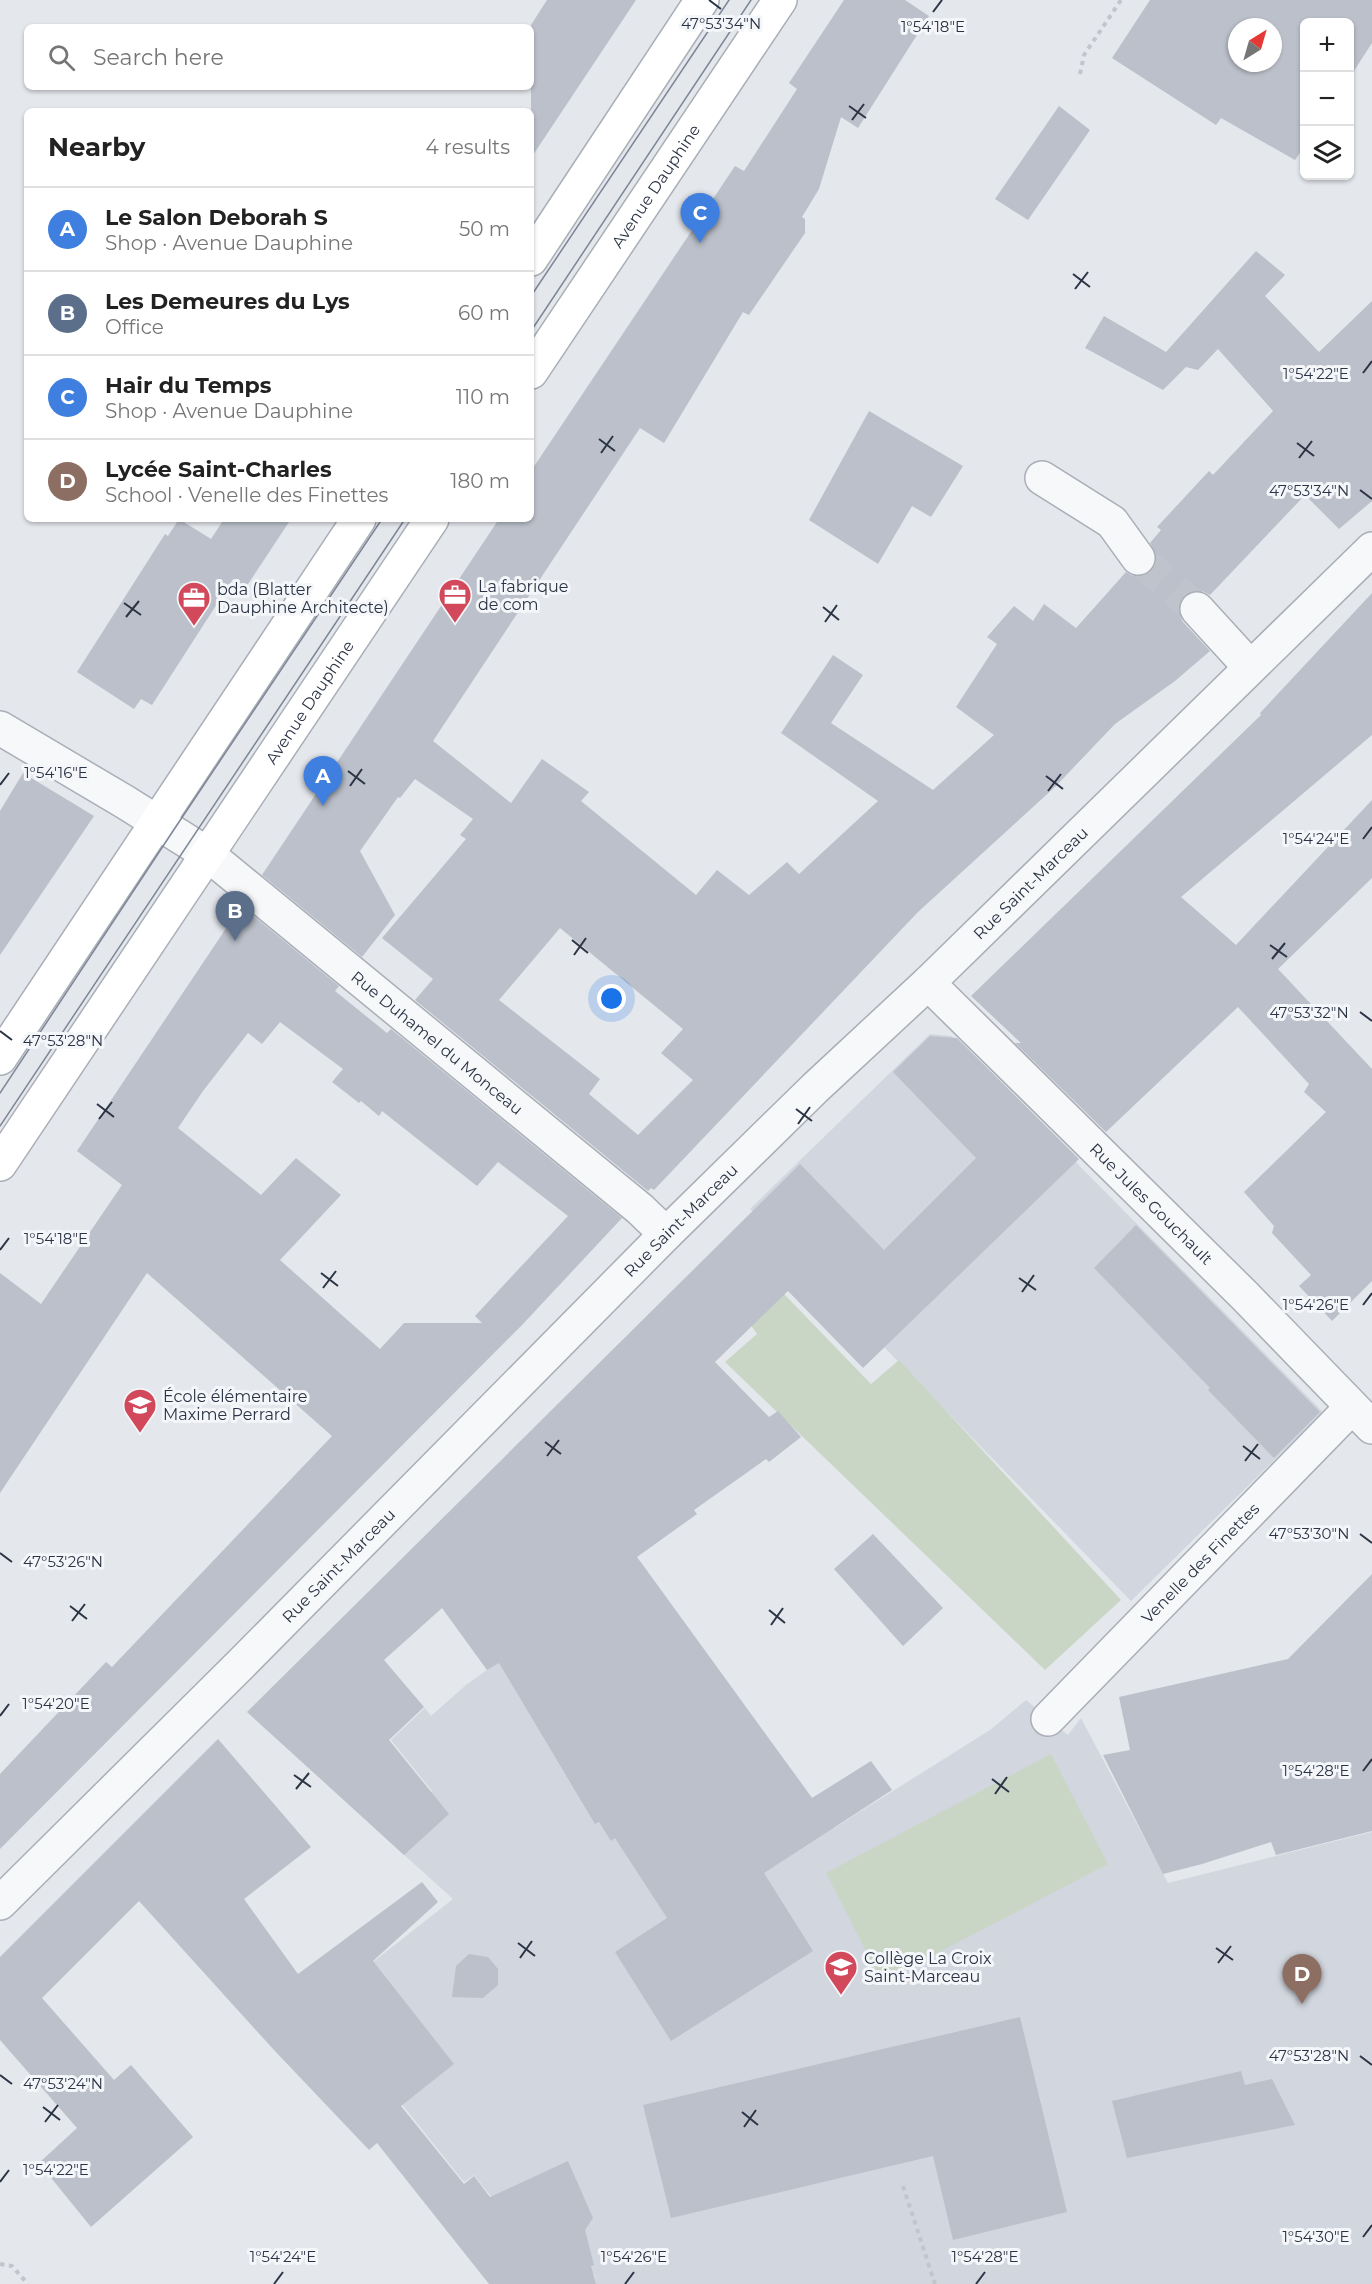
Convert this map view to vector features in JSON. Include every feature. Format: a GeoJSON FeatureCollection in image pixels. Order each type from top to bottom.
{"type":"FeatureCollection","features":[{"type":"Feature","properties":{"kind":"main road"},"geometry":{"type":"LineString","coordinates":[[534,254],[702,0]]}},
{"type":"Feature","properties":{"kind":"main road","name":"Avenue Dauphine"},"geometry":{"type":"LineString","coordinates":[[534,368],[780,0]]}},
{"type":"Feature","properties":{"kind":"main road"},"geometry":{"type":"LineString","coordinates":[[0,1058],[357,522]]}},
{"type":"Feature","properties":{"kind":"main road","name":"Avenue Dauphine"},"geometry":{"type":"LineString","coordinates":[[0,1164],[206,853],[430,522]]}},
{"type":"Feature","properties":{"kind":"street"},"geometry":{"type":"LineString","coordinates":[[1042,478],[1112,522],[1138,558]]}},
{"type":"Feature","properties":{"kind":"street","name":"Rue Saint-Marceau"},"geometry":{"type":"LineString","coordinates":[[0,1903],[250,1656],[666,1234],[815,1088],[928,983],[1372,549]]}},
{"type":"Feature","properties":{"kind":"street"},"geometry":{"type":"LineString","coordinates":[[1197,609],[1250,667]]}},
{"type":"Feature","properties":{"kind":"street"},"geometry":{"type":"LineString","coordinates":[[0,728],[206,853]]}},
{"type":"Feature","properties":{"kind":"street","name":"Rue Duhamel du Monceau"},"geometry":{"type":"LineString","coordinates":[[206,853],[640,1209],[666,1234]]}},
{"type":"Feature","properties":{"kind":"street","name":"Rue Jules Gouchault"},"geometry":{"type":"LineString","coordinates":[[928,983],[1236,1287],[1362,1417]]}},
{"type":"Feature","properties":{"kind":"street","name":"Venelle des Finettes"},"geometry":{"type":"LineString","coordinates":[[1048,1719],[1362,1417]]}},
{"type":"Feature","properties":{"kind":"path"},"geometry":{"type":"LineString","coordinates":[[1080,74],[1084,56],[1121,0]]}},
{"type":"Feature","properties":{"kind":"path"},"geometry":{"type":"LineString","coordinates":[[903,2186],[935,2284]]}},
{"type":"Feature","properties":{"kind":"path"},"geometry":{"type":"LineString","coordinates":[[0,2264],[12,2266],[28,2284]]}},
{"type":"Feature","properties":{"kind":"shaded area"},"geometry":{"type":"Polygon","coordinates":[[[930,1034],[951,1036],[1323,1412],[1131,1601],[750,1209],[930,1034]]]}},
{"type":"Feature","properties":{"kind":"shaded area"},"geometry":{"type":"Polygon","coordinates":[[[640,1561],[834,1828],[990,1730],[1026,1700],[1068,1735],[1081,1718],[1168,1883],[1372,1832],[1372,2284],[596,2284],[594,2274],[557,2279],[474,2175],[464,2182],[321,2003],[453,1899],[381,1834],[432,1791],[391,1740],[425,1708],[431,1716],[466,1685],[640,1561]]]}},
{"type":"Feature","properties":{"kind":"green space"},"geometry":{"type":"Polygon","coordinates":[[[783,1293],[871,1384],[899,1360],[1121,1600],[1045,1670],[725,1362],[757,1334],[750,1324],[783,1293]]]}},
{"type":"Feature","properties":{"kind":"green space"},"geometry":{"type":"Polygon","coordinates":[[[1051,1754],[1108,1864],[882,1982],[826,1873],[1051,1754]]]}},
{"type":"Feature","properties":{"kind":"building"},"geometry":{"type":"Polygon","coordinates":[[[547,0],[636,0],[534,153],[534,108],[531,108],[531,90],[534,90],[534,24],[532,24],[547,0]]]}},
{"type":"Feature","properties":{"kind":"building"},"geometry":{"type":"Polygon","coordinates":[[[844,0],[905,0],[929,16],[858,128],[841,117],[819,189],[802,217],[805,219],[805,233],[749,315],[743,312],[664,443],[640,428],[433,741],[511,803],[542,759],[589,792],[581,801],[696,895],[717,870],[749,895],[787,862],[799,874],[878,801],[781,733],[833,655],[863,675],[831,723],[933,790],[994,735],[956,707],[997,644],[987,637],[1014,606],[1033,621],[1044,604],[1076,628],[1126,572],[1139,577],[1149,573],[1155,565],[1157,556],[1150,543],[1161,530],[1157,527],[1209,471],[1213,475],[1273,411],[1218,349],[1198,370],[1186,367],[1163,390],[1085,348],[1104,316],[1166,352],[1256,251],[1285,275],[1265,296],[1319,352],[1372,301],[1372,501],[1339,529],[1305,495],[1210,595],[1202,591],[1194,591],[1184,596],[1179,604],[1179,614],[1183,622],[1210,651],[1175,681],[1115,724],[1055,787],[918,912],[654,1190],[651,1188],[648,1191],[415,1000],[433,979],[382,938],[466,839],[460,835],[473,819],[415,779],[400,798],[398,797],[360,851],[395,915],[362,957],[262,875],[497,522],[534,522],[534,467],[735,166],[744,171],[797,89],[789,83],[844,0]],[[560,928],[499,1000],[600,1079],[589,1094],[638,1135],[693,1080],[661,1053],[683,1029],[560,928]]]}},
{"type":"Feature","properties":{"kind":"building"},"geometry":{"type":"Polygon","coordinates":[[[1150,0],[1372,0],[1372,43],[1354,71],[1354,18],[1300,18],[1300,152],[1295,160],[1221,118],[1216,125],[1112,58],[1150,0]]]}},
{"type":"Feature","properties":{"kind":"building"},"geometry":{"type":"Polygon","coordinates":[[[1059,106],[1090,130],[1028,220],[995,199],[1059,106]]]}},
{"type":"Feature","properties":{"kind":"building"},"geometry":{"type":"Polygon","coordinates":[[[869,411],[963,466],[931,517],[912,506],[878,564],[809,520],[869,411]]]}},
{"type":"Feature","properties":{"kind":"building"},"geometry":{"type":"Polygon","coordinates":[[[177,522],[184,522],[211,539],[222,522],[289,522],[246,587],[233,579],[152,705],[141,699],[134,709],[77,672],[165,534],[168,536],[177,522]]]}},
{"type":"Feature","properties":{"kind":"building"},"geometry":{"type":"Polygon","coordinates":[[[1372,593],[1372,735],[1181,897],[1236,945],[1372,800],[1372,878],[1278,969],[1372,1069],[1372,1281],[1332,1321],[1299,1286],[1311,1275],[1272,1233],[1274,1226],[1244,1192],[1326,1112],[1304,1092],[1309,1084],[1238,1007],[1106,1132],[1015,1043],[1021,1043],[971,996],[1261,715],[1260,713],[1372,593]]]}},
{"type":"Feature","properties":{"kind":"building"},"geometry":{"type":"Polygon","coordinates":[[[23,773],[94,816],[0,955],[0,811],[23,773]]]}},
{"type":"Feature","properties":{"kind":"building"},"geometry":{"type":"Polygon","coordinates":[[[241,906],[339,986],[335,991],[387,1033],[391,1029],[622,1218],[523,1324],[0,1849],[0,1774],[106,1662],[112,1667],[332,1436],[147,1273],[0,1493],[0,1273],[41,1304],[122,1185],[77,1151],[241,906]],[[280,1022],[262,1044],[248,1033],[203,1091],[178,1128],[261,1195],[296,1158],[341,1195],[280,1260],[380,1349],[404,1323],[482,1323],[475,1316],[568,1216],[498,1162],[477,1186],[382,1111],[379,1116],[332,1082],[343,1069],[280,1022]]]}},
{"type":"Feature","properties":{"kind":"building"},"geometry":{"type":"Polygon","coordinates":[[[930,1036],[957,1038],[1079,1159],[863,1368],[788,1291],[715,1362],[769,1417],[778,1411],[801,1437],[769,1462],[766,1459],[694,1510],[697,1514],[637,1557],[812,1798],[871,1761],[892,1790],[764,1873],[813,1951],[671,2041],[615,1952],[667,1918],[615,1838],[611,1841],[599,1822],[595,1824],[499,1663],[487,1670],[442,1608],[384,1660],[424,1707],[389,1740],[449,1814],[404,1855],[247,1712],[800,1164],[884,1250],[976,1158],[893,1072],[930,1036]]]}},
{"type":"Feature","properties":{"kind":"building"},"geometry":{"type":"Polygon","coordinates":[[[1136,1225],[1320,1412],[1274,1458],[1094,1268],[1136,1225]]]}},
{"type":"Feature","properties":{"kind":"building"},"geometry":{"type":"Polygon","coordinates":[[[873,1534],[943,1608],[903,1646],[834,1569],[873,1534]]]}},
{"type":"Feature","properties":{"kind":"building"},"geometry":{"type":"Polygon","coordinates":[[[1372,1574],[1372,1831],[1276,1855],[1271,1842],[1163,1874],[1103,1755],[1130,1750],[1119,1697],[1288,1659],[1372,1574]]]}},
{"type":"Feature","properties":{"kind":"building"},"geometry":{"type":"Polygon","coordinates":[[[218,1739],[311,1847],[244,1899],[298,1974],[422,1882],[438,1902],[373,1961],[454,2064],[401,2106],[464,2184],[474,2176],[490,2197],[568,2161],[593,2218],[585,2230],[594,2265],[591,2266],[596,2284],[489,2284],[377,2143],[369,2150],[274,2050],[139,1901],[42,1998],[114,2080],[131,2065],[193,2137],[91,2227],[39,2163],[77,2128],[0,2040],[0,1957],[218,1739]]]}},
{"type":"Feature","properties":{"kind":"building"},"geometry":{"type":"Polygon","coordinates":[[[469,1954],[488,1957],[498,1969],[498,1985],[483,1998],[452,1997],[456,1966],[469,1954]]]}},
{"type":"Feature","properties":{"kind":"building"},"geometry":{"type":"Polygon","coordinates":[[[1020,2017],[1067,2212],[953,2240],[933,2156],[671,2218],[643,2105],[1020,2017]]]}},
{"type":"Feature","properties":{"kind":"building"},"geometry":{"type":"Polygon","coordinates":[[[1241,2071],[1245,2085],[1272,2079],[1295,2125],[1127,2158],[1112,2101],[1241,2071]]]}},
{"type":"Feature","properties":{"kind":"tunnel"},"geometry":{"type":"LineString","coordinates":[[1138,558],[1197,609]]}},
{"type":"Feature","properties":{"kind":"tram line"},"geometry":{"type":"LineString","coordinates":[[534,292],[729,0]]}},
{"type":"Feature","properties":{"kind":"tram line"},"geometry":{"type":"LineString","coordinates":[[534,326],[751,0]]}},
{"type":"Feature","properties":{"kind":"tram line"},"geometry":{"type":"LineString","coordinates":[[0,1093],[380,522]]}},
{"type":"Feature","properties":{"kind":"tram line"},"geometry":{"type":"LineString","coordinates":[[0,1126],[403,522]]}},
{"type":"Feature","properties":{"kind":"place","name":"Hair du Temps"},"geometry":{"type":"Point","coordinates":[700,243]}},
{"type":"Feature","properties":{"kind":"place","name":"La fabrique de com"},"geometry":{"type":"Point","coordinates":[455,624]}},
{"type":"Feature","properties":{"kind":"place","name":"bda (Blatter Dauphine Architecte)"},"geometry":{"type":"Point","coordinates":[194,627]}},
{"type":"Feature","properties":{"kind":"place","name":"Le Salon Deborah S"},"geometry":{"type":"Point","coordinates":[323,806]}},
{"type":"Feature","properties":{"kind":"place","name":"Les Demeures du Lys"},"geometry":{"type":"Point","coordinates":[235,941]}},
{"type":"Feature","properties":{"kind":"place","name":"École élémentaire Maxime Perrard"},"geometry":{"type":"Point","coordinates":[140,1434]}},
{"type":"Feature","properties":{"kind":"place","name":"Collège La Croix Saint-Marceau"},"geometry":{"type":"Point","coordinates":[841,1996]}},
{"type":"Feature","properties":{"kind":"place","name":"Lycée Saint-Charles"},"geometry":{"type":"Point","coordinates":[1302,2004]}}]}
